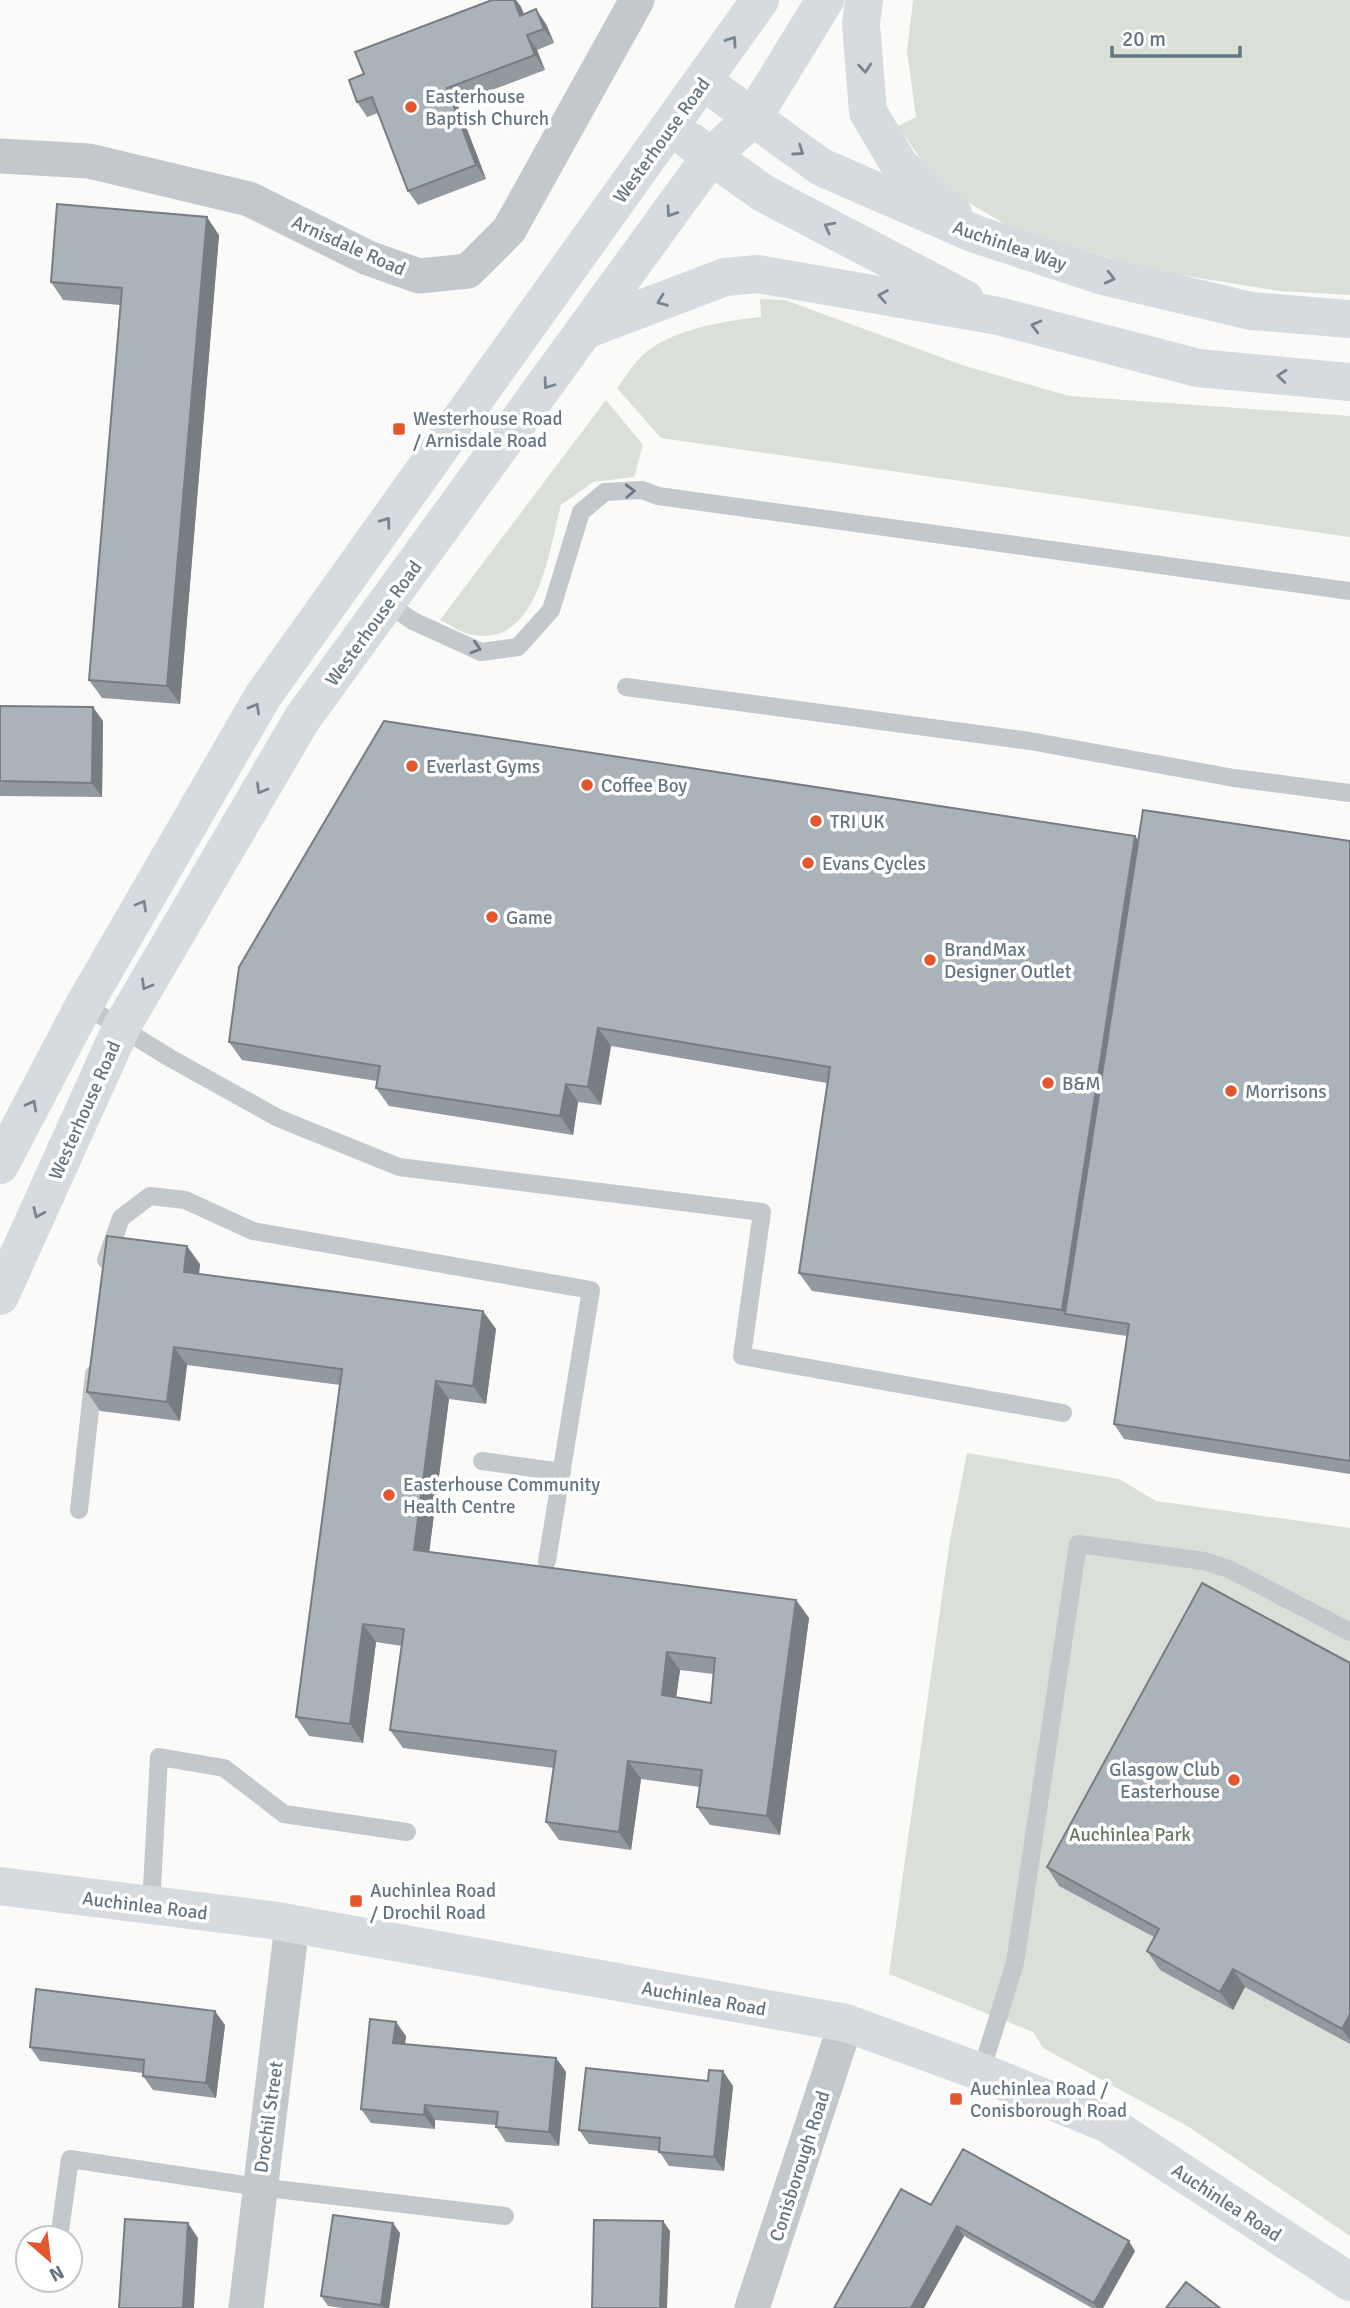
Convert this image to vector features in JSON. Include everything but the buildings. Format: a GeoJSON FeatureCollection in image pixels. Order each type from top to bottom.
{"type":"FeatureCollection","features":[{"type":"Feature","properties":{"kind":"street","name":"Arnisdale Road"},"geometry":{"type":"LineString","coordinates":[[0,156],[89,161],[249,199],[368,258],[419,276],[468,271],[509,230],[637,0]]}},
{"type":"Feature","properties":{"kind":"street","name":"Westerhouse Road"},"geometry":{"type":"LineString","coordinates":[[0,1165],[85,1005],[263,696],[760,0]]}},
{"type":"Feature","properties":{"kind":"street","name":"Westerhouse Road"},"geometry":{"type":"LineString","coordinates":[[0,1296],[122,1026],[302,719],[588,329],[711,156],[752,119],[825,0]]}},
{"type":"Feature","properties":{"kind":"street"},"geometry":{"type":"LineString","coordinates":[[864,0],[861,24],[868,112],[900,166],[975,234]]}},
{"type":"Feature","properties":{"kind":"street","name":"Auchinlea Way"},"geometry":{"type":"LineString","coordinates":[[704,82],[821,167],[975,234],[1102,276],[1251,311],[1350,319]]}},
{"type":"Feature","properties":{"kind":"street"},"geometry":{"type":"LineString","coordinates":[[670,126],[763,193],[998,316]]}},
{"type":"Feature","properties":{"kind":"street"},"geometry":{"type":"LineString","coordinates":[[588,329],[725,277],[758,274],[998,316],[1198,368],[1350,382]]}},
{"type":"Feature","properties":{"kind":"street","name":"Auchinlea Road"},"geometry":{"type":"LineString","coordinates":[[0,1886],[292,1925],[846,2023],[981,2072],[1108,2124],[1350,2282]]}},
{"type":"Feature","properties":{"kind":"street","name":"Drochil Street"},"geometry":{"type":"LineString","coordinates":[[246,2308],[292,1925]]}},
{"type":"Feature","properties":{"kind":"street","name":"Conisborough Road"},"geometry":{"type":"LineString","coordinates":[[752,2308],[846,2023]]}},
{"type":"Feature","properties":{"kind":"lane"},"geometry":{"type":"LineString","coordinates":[[387,603],[413,621],[481,652],[518,647],[551,610],[581,512],[605,492],[642,490],[658,496],[1350,591]]}},
{"type":"Feature","properties":{"kind":"lane"},"geometry":{"type":"LineString","coordinates":[[626,687],[874,718],[1030,741],[1234,778],[1350,793]]}},
{"type":"Feature","properties":{"kind":"lane"},"geometry":{"type":"LineString","coordinates":[[85,1005],[170,1058],[278,1118],[399,1167],[762,1212],[742,1356],[1062,1413]]}},
{"type":"Feature","properties":{"kind":"lane"},"geometry":{"type":"LineString","coordinates":[[104,1280],[107,1254],[121,1218],[150,1196],[185,1200],[253,1231],[591,1290],[547,1561]]}},
{"type":"Feature","properties":{"kind":"lane"},"geometry":{"type":"LineString","coordinates":[[79,1510],[96,1359]]}},
{"type":"Feature","properties":{"kind":"lane"},"geometry":{"type":"LineString","coordinates":[[482,1461],[562,1472]]}},
{"type":"Feature","properties":{"kind":"lane"},"geometry":{"type":"LineString","coordinates":[[981,2072],[1015,1963],[1078,1544],[1205,1561],[1229,1569],[1350,1632]]}},
{"type":"Feature","properties":{"kind":"lane"},"geometry":{"type":"LineString","coordinates":[[151,1906],[159,1757],[224,1768],[284,1814],[407,1832]]}},
{"type":"Feature","properties":{"kind":"lane"},"geometry":{"type":"LineString","coordinates":[[62,2224],[70,2159],[259,2187],[505,2216]]}},
{"type":"Feature","properties":{"kind":"green space"},"geometry":{"type":"Polygon","coordinates":[[[913,0],[1350,0],[1350,295],[1280,291],[1150,270],[1012,228],[947,190],[924,164],[898,126],[916,117],[907,51],[913,0]]]}},
{"type":"Feature","properties":{"kind":"green space"},"geometry":{"type":"Polygon","coordinates":[[[760,299],[785,300],[965,366],[1069,396],[1350,416],[1350,537],[661,438],[617,388],[641,357],[656,345],[684,332],[761,317],[760,299]]]}},
{"type":"Feature","properties":{"kind":"green space"},"geometry":{"type":"Polygon","coordinates":[[[606,400],[643,445],[634,477],[593,482],[561,505],[538,590],[527,610],[514,625],[497,634],[475,635],[440,620],[606,400]]]}},
{"type":"Feature","properties":{"kind":"green space","name":"Auchinlea Park"},"geometry":{"type":"Polygon","coordinates":[[[967,1453],[1119,1479],[1156,1501],[1350,1528],[1350,2236],[1189,2127],[1043,2048],[1033,2032],[889,1974],[950,1540],[967,1453]]]}},
{"type":"Feature","properties":{"kind":"place","name":"Easterhouse Baptish Church"},"geometry":{"type":"Point","coordinates":[411,107]}},
{"type":"Feature","properties":{"kind":"place","name":"Westerhouse Road / Arnisdale Road"},"geometry":{"type":"Point","coordinates":[399,429]}},
{"type":"Feature","properties":{"kind":"place","name":"Everlast Gyms"},"geometry":{"type":"Point","coordinates":[412,766]}},
{"type":"Feature","properties":{"kind":"place","name":"Coffee Boy"},"geometry":{"type":"Point","coordinates":[587,785]}},
{"type":"Feature","properties":{"kind":"place","name":"TRI UK"},"geometry":{"type":"Point","coordinates":[816,821]}},
{"type":"Feature","properties":{"kind":"place","name":"Evans Cycles"},"geometry":{"type":"Point","coordinates":[808,863]}},
{"type":"Feature","properties":{"kind":"place","name":"Game"},"geometry":{"type":"Point","coordinates":[492,917]}},
{"type":"Feature","properties":{"kind":"place","name":"BrandMax Designer Outlet"},"geometry":{"type":"Point","coordinates":[930,960]}},
{"type":"Feature","properties":{"kind":"place","name":"B&M"},"geometry":{"type":"Point","coordinates":[1048,1083]}},
{"type":"Feature","properties":{"kind":"place","name":"Morrisons"},"geometry":{"type":"Point","coordinates":[1231,1091]}},
{"type":"Feature","properties":{"kind":"place","name":"Easterhouse Community Health Centre"},"geometry":{"type":"Point","coordinates":[389,1495]}},
{"type":"Feature","properties":{"kind":"place","name":"Glasgow Club Easterhouse"},"geometry":{"type":"Point","coordinates":[1234,1780]}},
{"type":"Feature","properties":{"kind":"place","name":"Auchinlea Road / Drochil Road"},"geometry":{"type":"Point","coordinates":[356,1901]}},
{"type":"Feature","properties":{"kind":"place","name":"Auchinlea Road / Conisborough Road"},"geometry":{"type":"Point","coordinates":[956,2099]}}]}
